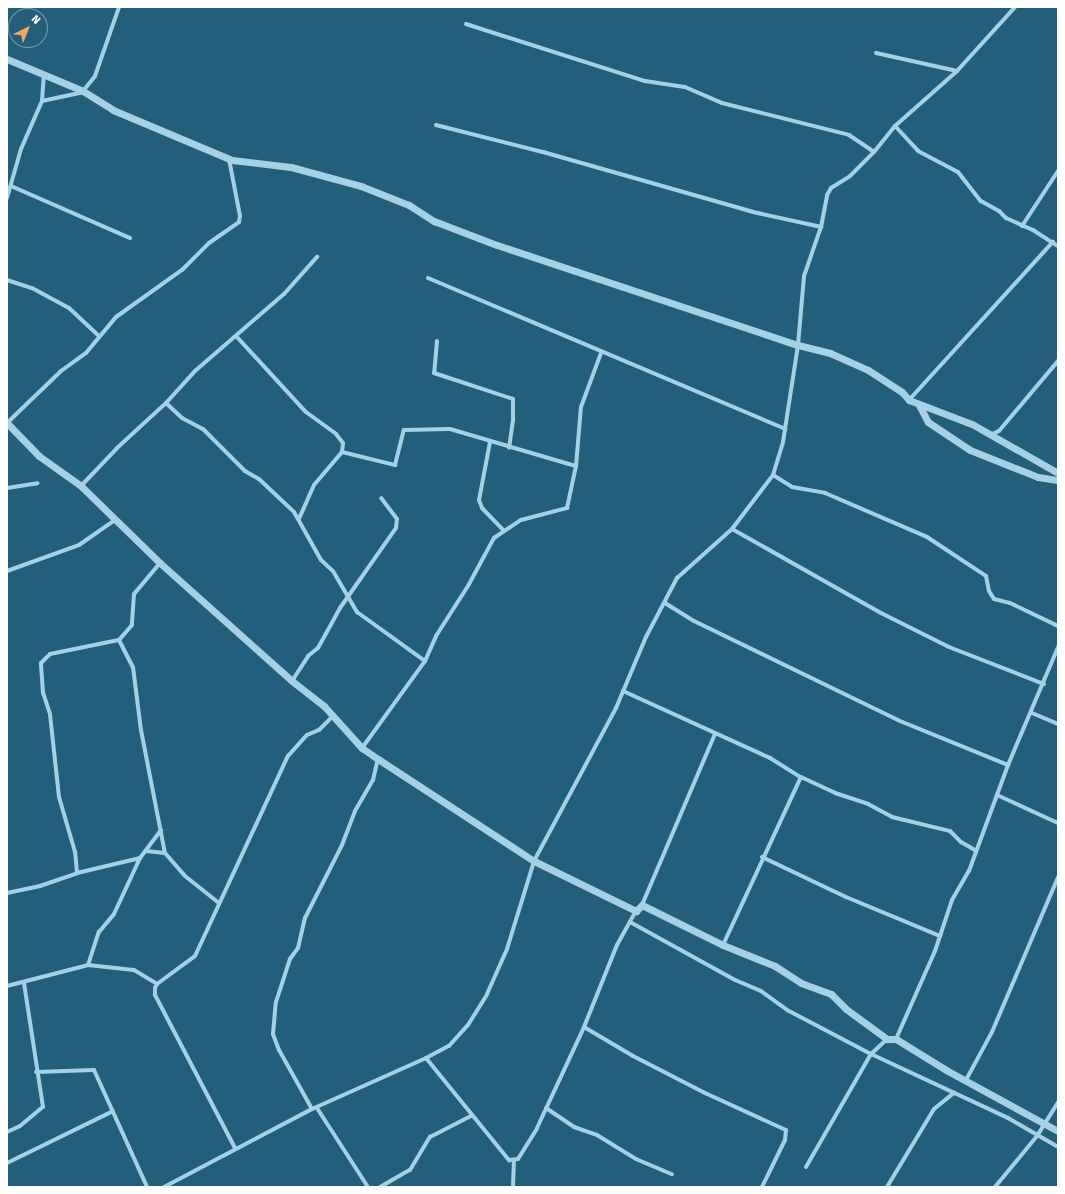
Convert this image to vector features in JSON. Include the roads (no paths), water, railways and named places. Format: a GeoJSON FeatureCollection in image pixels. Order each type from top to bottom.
{"type":"FeatureCollection","features":[{"type":"Feature","properties":{"kind":"street"},"geometry":{"type":"LineString","coordinates":[[42,101],[84,91],[95,76],[119,7]]}},
{"type":"Feature","properties":{"kind":"street"},"geometry":{"type":"LineString","coordinates":[[164,1187],[235,1148],[312,1109],[426,1058],[449,1046],[468,1025],[487,994],[507,950],[534,861],[623,691],[646,637],[677,578],[732,529],[773,475],[786,429],[798,345],[804,276],[821,227],[827,195],[831,188],[850,176],[874,152],[895,126],[957,71],[1014,7]]}},
{"type":"Feature","properties":{"kind":"street"},"geometry":{"type":"LineString","coordinates":[[466,24],[645,81],[685,88],[722,103],[849,135],[874,152]]}},
{"type":"Feature","properties":{"kind":"street"},"geometry":{"type":"LineString","coordinates":[[876,53],[957,71]]}},
{"type":"Feature","properties":{"kind":"street"},"geometry":{"type":"LineString","coordinates":[[7,59],[84,91],[113,110],[230,159],[291,167],[361,186],[410,205],[434,221],[497,246],[798,345],[830,353],[868,370],[909,400],[972,424],[1058,473]]}},
{"type":"Feature","properties":{"kind":"street"},"geometry":{"type":"LineString","coordinates":[[7,198],[21,149],[42,101],[44,74]]}},
{"type":"Feature","properties":{"kind":"street"},"geometry":{"type":"LineString","coordinates":[[436,125],[544,152],[753,212],[821,227]]}},
{"type":"Feature","properties":{"kind":"street"},"geometry":{"type":"LineString","coordinates":[[895,126],[918,151],[958,172],[981,201],[999,211],[1006,218],[1058,246]]}},
{"type":"Feature","properties":{"kind":"street"},"geometry":{"type":"LineString","coordinates":[[230,159],[240,216],[239,222],[209,243],[182,270],[116,317],[86,353],[61,371],[7,423],[39,456],[81,486],[160,563],[292,681],[334,715],[362,748],[534,861],[636,911]]}},
{"type":"Feature","properties":{"kind":"street"},"geometry":{"type":"LineString","coordinates":[[1022,226],[1058,171]]}},
{"type":"Feature","properties":{"kind":"street"},"geometry":{"type":"LineString","coordinates":[[11,186],[130,238]]}},
{"type":"Feature","properties":{"kind":"street"},"geometry":{"type":"LineString","coordinates":[[909,400],[1053,242]]}},
{"type":"Feature","properties":{"kind":"street"},"geometry":{"type":"LineString","coordinates":[[81,486],[116,448],[166,403],[195,371],[284,294],[317,257]]}},
{"type":"Feature","properties":{"kind":"street"},"geometry":{"type":"LineString","coordinates":[[428,278],[601,353],[786,429]]}},
{"type":"Feature","properties":{"kind":"street"},"geometry":{"type":"LineString","coordinates":[[7,280],[32,288],[69,308],[99,336]]}},
{"type":"Feature","properties":{"kind":"street"},"geometry":{"type":"LineString","coordinates":[[236,336],[306,412],[336,434],[342,443],[342,452],[314,485],[298,518]]}},
{"type":"Feature","properties":{"kind":"street"},"geometry":{"type":"LineString","coordinates":[[436,341],[434,373],[513,399],[514,420],[509,448]]}},
{"type":"Feature","properties":{"kind":"street"},"geometry":{"type":"LineString","coordinates":[[362,748],[425,661],[436,636],[468,586],[487,547],[503,530],[522,520],[567,508],[576,466],[581,407],[601,353]]}},
{"type":"Feature","properties":{"kind":"street"},"geometry":{"type":"LineString","coordinates":[[990,435],[998,431],[1058,361]]}},
{"type":"Feature","properties":{"kind":"street"},"geometry":{"type":"LineString","coordinates":[[166,403],[182,418],[203,429],[298,518],[321,560],[333,571],[357,612],[425,661]]}},
{"type":"Feature","properties":{"kind":"street"},"geometry":{"type":"LineString","coordinates":[[919,405],[928,422],[970,450],[1038,477],[1058,480]]}},
{"type":"Feature","properties":{"kind":"street"},"geometry":{"type":"LineString","coordinates":[[342,452],[395,465],[404,430],[415,428],[450,429],[509,448],[576,466]]}},
{"type":"Feature","properties":{"kind":"street"},"geometry":{"type":"LineString","coordinates":[[998,431],[999,440]]}},
{"type":"Feature","properties":{"kind":"street"},"geometry":{"type":"LineString","coordinates":[[490,442],[479,500],[482,508],[503,530]]}},
{"type":"Feature","properties":{"kind":"street"},"geometry":{"type":"LineString","coordinates":[[773,475],[792,487],[825,493],[927,537],[986,576],[989,591],[994,599],[1010,603],[1058,626]]}},
{"type":"Feature","properties":{"kind":"street"},"geometry":{"type":"LineString","coordinates":[[7,488],[38,483]]}},
{"type":"Feature","properties":{"kind":"street"},"geometry":{"type":"LineString","coordinates":[[292,681],[308,656],[318,648],[348,596],[396,528],[397,519],[381,498]]}},
{"type":"Feature","properties":{"kind":"street"},"geometry":{"type":"LineString","coordinates":[[7,570],[79,545],[115,520]]}},
{"type":"Feature","properties":{"kind":"street"},"geometry":{"type":"LineString","coordinates":[[732,529],[881,613],[949,647],[1044,684]]}},
{"type":"Feature","properties":{"kind":"street"},"geometry":{"type":"LineString","coordinates":[[77,873],[74,852],[59,798],[50,714],[43,693],[41,663],[50,654],[119,640],[132,625],[134,594],[160,563]]}},
{"type":"Feature","properties":{"kind":"street"},"geometry":{"type":"LineString","coordinates":[[665,603],[694,621],[893,718],[1008,765]]}},
{"type":"Feature","properties":{"kind":"street"},"geometry":{"type":"LineString","coordinates":[[119,640],[133,667],[141,730],[165,853],[185,876],[220,903]]}},
{"type":"Feature","properties":{"kind":"street"},"geometry":{"type":"LineString","coordinates":[[896,1039],[940,936],[952,900],[969,871],[975,850],[1008,765],[1032,713],[1058,647]]}},
{"type":"Feature","properties":{"kind":"street"},"geometry":{"type":"LineString","coordinates":[[623,691],[770,758],[801,777],[868,804],[892,817],[950,831],[961,842],[975,850]]}},
{"type":"Feature","properties":{"kind":"street"},"geometry":{"type":"LineString","coordinates":[[1032,713],[1058,724]]}},
{"type":"Feature","properties":{"kind":"street"},"geometry":{"type":"LineString","coordinates":[[235,1148],[155,995],[157,984],[194,956],[288,756],[307,735],[319,730],[334,715]]}},
{"type":"Feature","properties":{"kind":"street"},"geometry":{"type":"LineString","coordinates":[[426,1058],[471,1116],[509,1160],[514,1160],[522,1154],[546,1108],[584,1027],[617,945],[636,911],[642,905],[715,734]]}},
{"type":"Feature","properties":{"kind":"street"},"geometry":{"type":"LineString","coordinates":[[312,1109],[279,1050],[273,1034],[276,1002],[290,959],[298,948],[306,918],[342,845],[355,811],[373,780],[378,759]]}},
{"type":"Feature","properties":{"kind":"street"},"geometry":{"type":"LineString","coordinates":[[723,946],[762,856],[801,777]]}},
{"type":"Feature","properties":{"kind":"street"},"geometry":{"type":"LineString","coordinates":[[997,795],[1058,823]]}},
{"type":"Feature","properties":{"kind":"street"},"geometry":{"type":"LineString","coordinates":[[88,965],[99,932],[114,914],[140,858],[161,830]]}},
{"type":"Feature","properties":{"kind":"street"},"geometry":{"type":"LineString","coordinates":[[146,851],[165,853]]}},
{"type":"Feature","properties":{"kind":"street"},"geometry":{"type":"LineString","coordinates":[[762,856],[846,897],[940,936]]}},
{"type":"Feature","properties":{"kind":"street"},"geometry":{"type":"LineString","coordinates":[[7,893],[40,886],[77,873],[140,858]]}},
{"type":"Feature","properties":{"kind":"street"},"geometry":{"type":"LineString","coordinates":[[966,1080],[992,1032],[1058,877]]}},
{"type":"Feature","properties":{"kind":"street"},"geometry":{"type":"LineString","coordinates":[[642,905],[723,946],[775,966],[801,983],[831,994],[846,1009],[887,1039],[896,1039],[1058,1132]]}},
{"type":"Feature","properties":{"kind":"street"},"geometry":{"type":"LineString","coordinates":[[630,922],[735,980],[762,991],[789,1011],[871,1054],[1008,1118],[1058,1147]]}},
{"type":"Feature","properties":{"kind":"street"},"geometry":{"type":"LineString","coordinates":[[7,986],[24,983],[88,965],[134,970],[157,984]]}},
{"type":"Feature","properties":{"kind":"street"},"geometry":{"type":"LineString","coordinates":[[7,1132],[20,1126],[43,1106],[36,1072],[24,983]]}},
{"type":"Feature","properties":{"kind":"street"},"geometry":{"type":"LineString","coordinates":[[584,1027],[705,1093],[786,1130],[785,1140],[762,1187]]}},
{"type":"Feature","properties":{"kind":"street"},"geometry":{"type":"LineString","coordinates":[[806,1167],[871,1054],[887,1039]]}},
{"type":"Feature","properties":{"kind":"street"},"geometry":{"type":"LineString","coordinates":[[36,1072],[94,1070],[147,1187]]}},
{"type":"Feature","properties":{"kind":"street"},"geometry":{"type":"LineString","coordinates":[[887,1187],[934,1109],[954,1093]]}},
{"type":"Feature","properties":{"kind":"street"},"geometry":{"type":"LineString","coordinates":[[995,1187],[1037,1136],[1058,1102]]}},
{"type":"Feature","properties":{"kind":"street"},"geometry":{"type":"LineString","coordinates":[[317,1108],[368,1187]]}},
{"type":"Feature","properties":{"kind":"street"},"geometry":{"type":"LineString","coordinates":[[546,1108],[574,1127],[597,1135],[636,1158],[672,1174]]}},
{"type":"Feature","properties":{"kind":"street"},"geometry":{"type":"LineString","coordinates":[[7,1163],[113,1111]]}},
{"type":"Feature","properties":{"kind":"street"},"geometry":{"type":"LineString","coordinates":[[380,1187],[410,1170],[430,1137],[471,1116]]}},
{"type":"Feature","properties":{"kind":"street"},"geometry":{"type":"LineString","coordinates":[[514,1160],[514,1187]]}}]}
